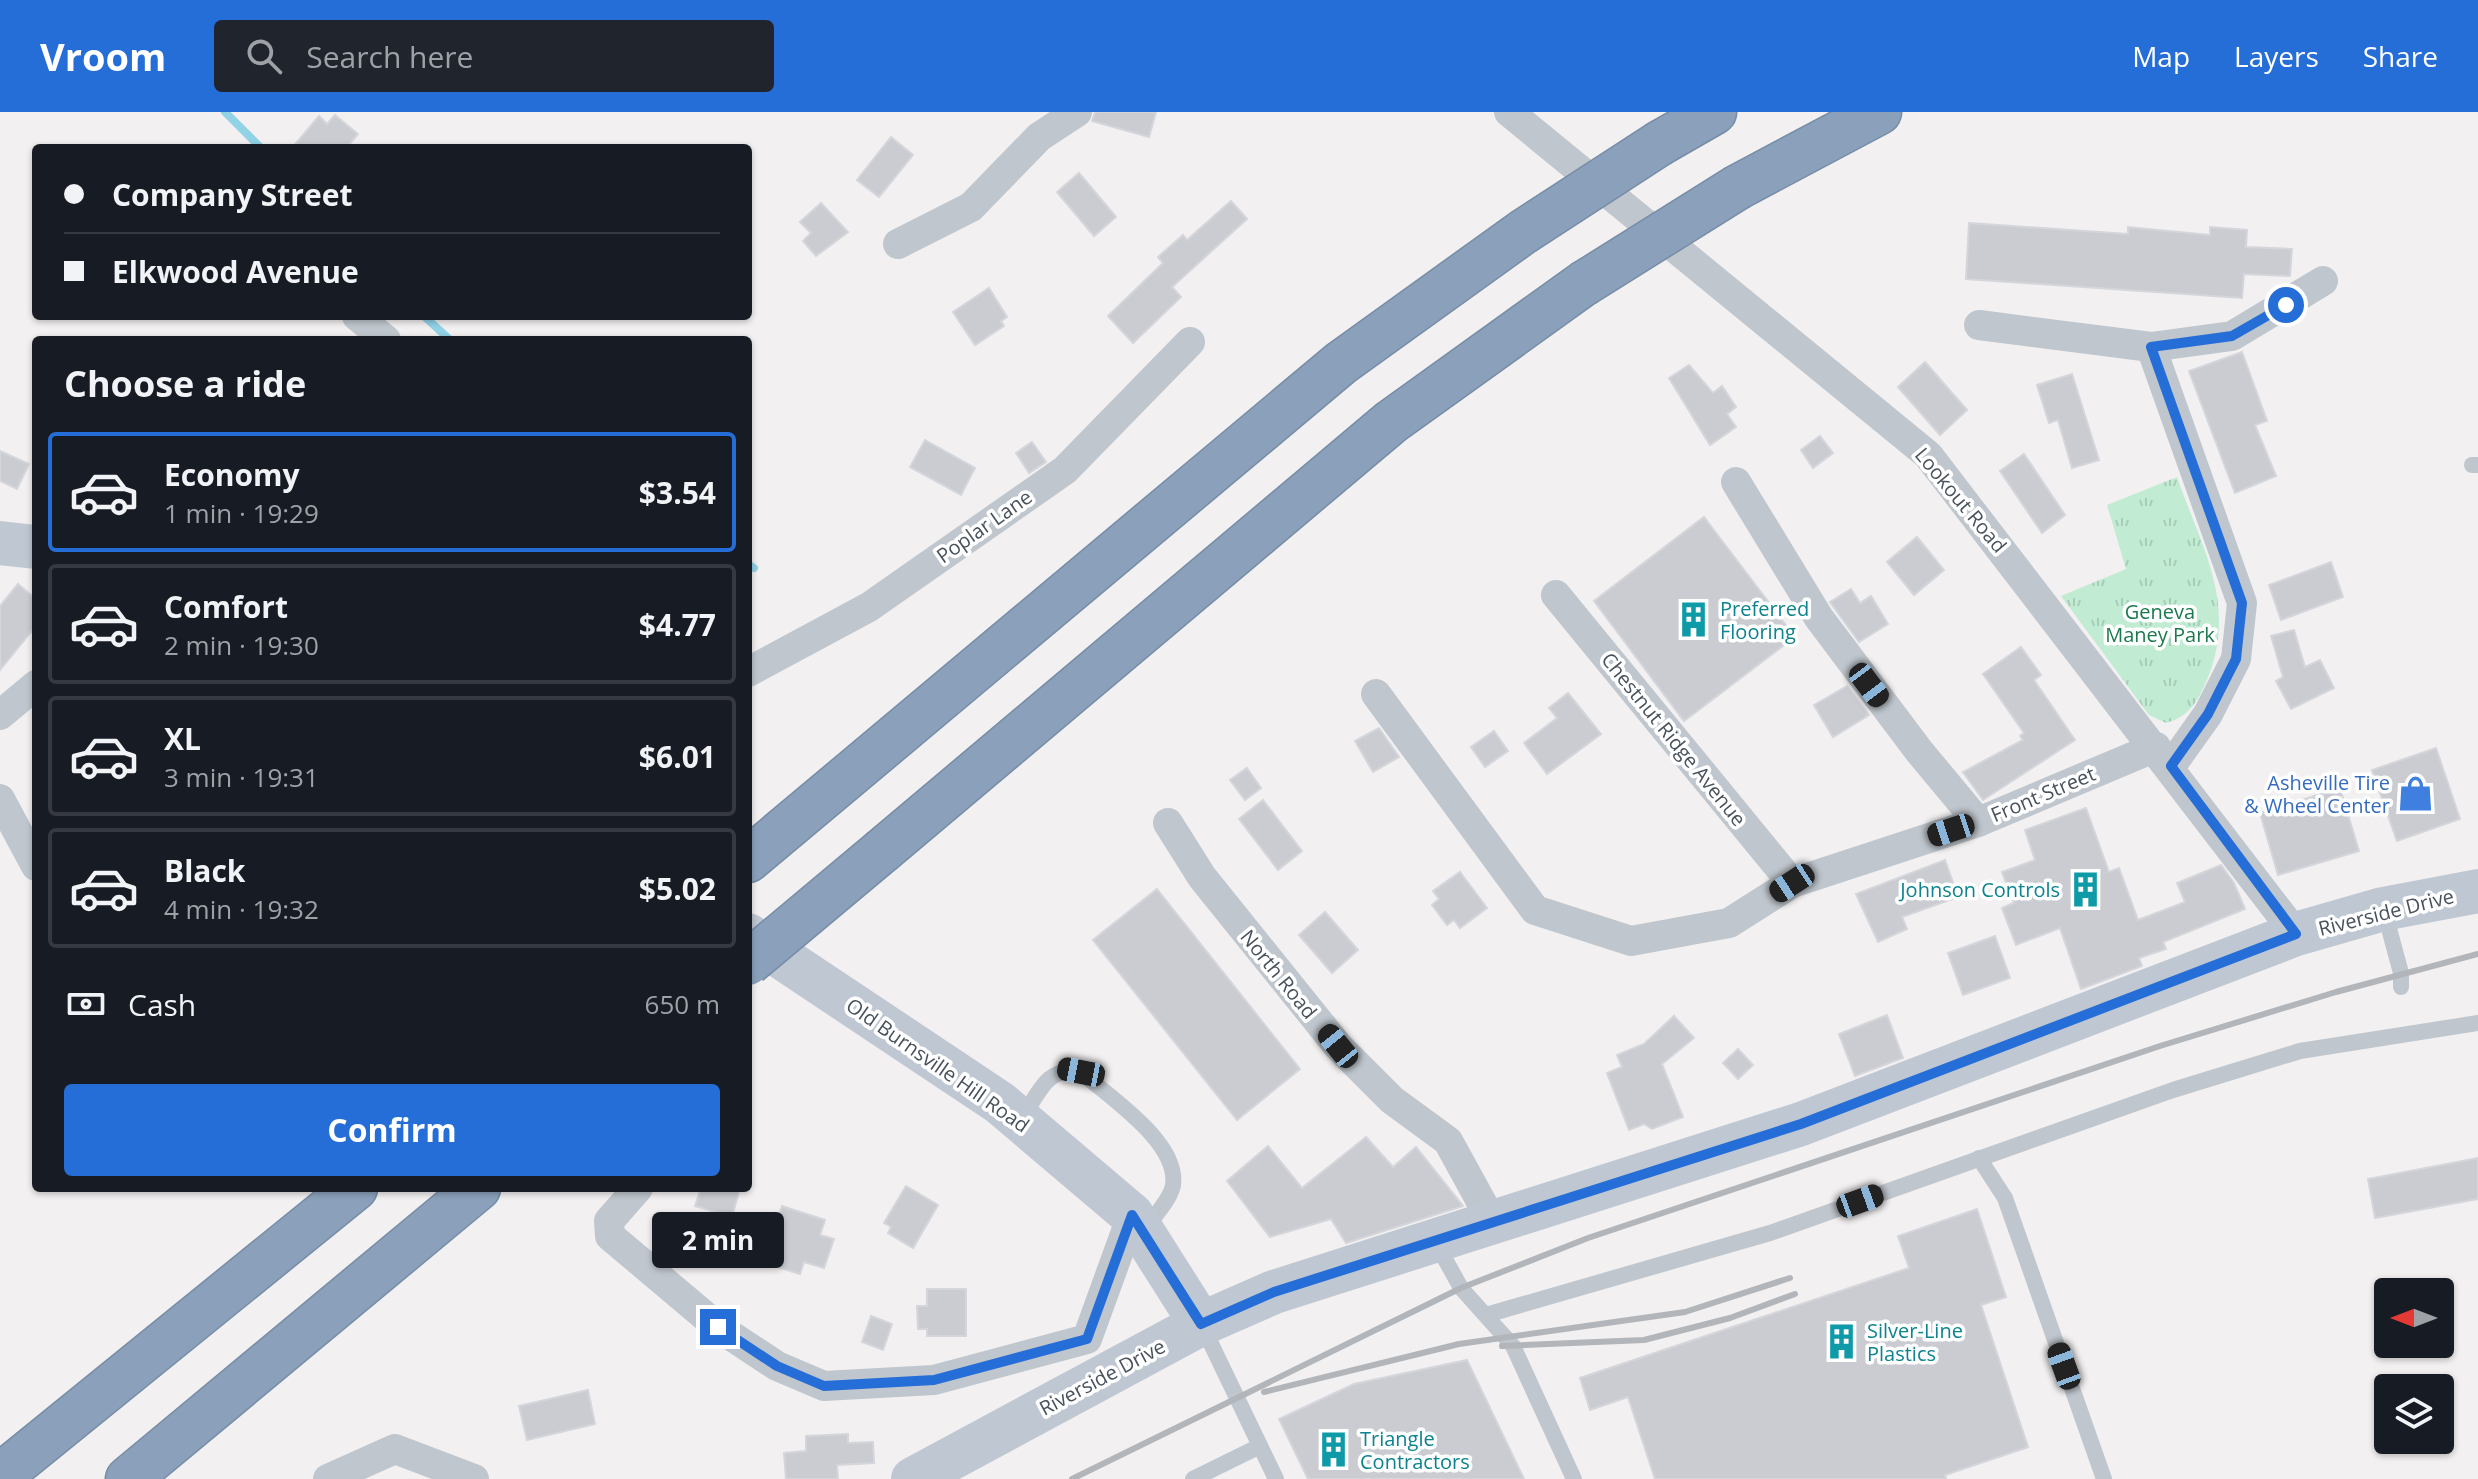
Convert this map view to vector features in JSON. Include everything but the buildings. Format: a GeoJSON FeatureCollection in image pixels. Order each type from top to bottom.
{"type":"FeatureCollection","features":[{"type":"Feature","properties":{"kind":"highway"},"geometry":{"type":"LineString","coordinates":[[752,857],[1341,363],[1523,232],[1660,143],[1714,112]]}},
{"type":"Feature","properties":{"kind":"highway"},"geometry":{"type":"LineString","coordinates":[[752,960],[1391,422],[1484,352],[1583,284],[1738,187],[1879,112]]}},
{"type":"Feature","properties":{"kind":"highway"},"geometry":{"type":"LineString","coordinates":[[0,1476],[350,1192]]}},
{"type":"Feature","properties":{"kind":"highway"},"geometry":{"type":"LineString","coordinates":[[128,1479],[473,1192]]}},
{"type":"Feature","properties":{"kind":"main road"},"geometry":{"type":"LineString","coordinates":[[0,543],[32,547]]}},
{"type":"Feature","properties":{"kind":"main road","name":"Riverside Drive"},"geometry":{"type":"LineString","coordinates":[[913,1479],[1201,1324],[1274,1292],[1801,1124],[2296,934],[2383,909],[2478,891]]}},
{"type":"Feature","properties":{"kind":"main road","name":"Old Burnsville Hill Road"},"geometry":{"type":"LineString","coordinates":[[752,938],[1000,1103],[1021,1121],[1138,1224],[1201,1324]]}},
{"type":"Feature","properties":{"kind":"street"},"geometry":{"type":"LineString","coordinates":[[898,244],[971,207],[1039,137],[1077,112]]}},
{"type":"Feature","properties":{"kind":"street","name":"Lookout Road"},"geometry":{"type":"LineString","coordinates":[[1509,112],[1928,455],[2296,934]]}},
{"type":"Feature","properties":{"kind":"street"},"geometry":{"type":"LineString","coordinates":[[1979,325],[2151,347],[2232,336],[2323,281]]}},
{"type":"Feature","properties":{"kind":"street"},"geometry":{"type":"LineString","coordinates":[[362,320],[381,336]]}},
{"type":"Feature","properties":{"kind":"street","name":"Poplar Lane"},"geometry":{"type":"LineString","coordinates":[[752,670],[869,607],[1065,470],[1190,342]]}},
{"type":"Feature","properties":{"kind":"street"},"geometry":{"type":"LineString","coordinates":[[2151,347],[2242,603],[2236,659],[2208,714],[2163,757]]}},
{"type":"Feature","properties":{"kind":"street"},"geometry":{"type":"LineString","coordinates":[[1736,482],[1819,618],[1919,751],[1978,822]]}},
{"type":"Feature","properties":{"kind":"street","name":"Chestnut Ridge Avenue"},"geometry":{"type":"LineString","coordinates":[[1556,595],[1792,883]]}},
{"type":"Feature","properties":{"kind":"street"},"geometry":{"type":"LineString","coordinates":[[0,715],[32,688]]}},
{"type":"Feature","properties":{"kind":"street"},"geometry":{"type":"LineString","coordinates":[[1376,694],[1535,910],[1631,941],[1729,923],[1792,883]]}},
{"type":"Feature","properties":{"kind":"street","name":"Front Street"},"geometry":{"type":"LineString","coordinates":[[1792,883],[2163,757]]}},
{"type":"Feature","properties":{"kind":"street"},"geometry":{"type":"LineString","coordinates":[[0,799],[32,859]]}},
{"type":"Feature","properties":{"kind":"street","name":"North Road"},"geometry":{"type":"LineString","coordinates":[[1168,823],[1202,877],[1338,1046],[1392,1100],[1448,1141],[1493,1223]]}},
{"type":"Feature","properties":{"kind":"street"},"geometry":{"type":"LineString","coordinates":[[634,1192],[609,1221],[610,1236],[718,1327],[777,1366],[824,1386],[934,1380],[1087,1339],[1138,1224]]}},
{"type":"Feature","properties":{"kind":"street"},"geometry":{"type":"LineString","coordinates":[[328,1479],[395,1449],[474,1479]]}},
{"type":"Feature","properties":{"kind":"lane"},"geometry":{"type":"LineString","coordinates":[[2383,909],[2401,973],[2401,987]]}},
{"type":"Feature","properties":{"kind":"lane"},"geometry":{"type":"LineString","coordinates":[[1486,1315],[1770,1233],[2173,1090],[2300,1051],[2478,1023]]}},
{"type":"Feature","properties":{"kind":"lane"},"geometry":{"type":"LineString","coordinates":[[1021,1121],[1053,1073],[1064,1069],[1081,1072],[1164,1147],[1173,1164],[1173,1188],[1138,1224]]}},
{"type":"Feature","properties":{"kind":"lane"},"geometry":{"type":"LineString","coordinates":[[1979,1158],[2005,1198],[2104,1479]]}},
{"type":"Feature","properties":{"kind":"lane"},"geometry":{"type":"LineString","coordinates":[[1434,1241],[1461,1288],[1513,1346],[1574,1479]]}},
{"type":"Feature","properties":{"kind":"lane"},"geometry":{"type":"LineString","coordinates":[[1201,1324],[1276,1479]]}},
{"type":"Feature","properties":{"kind":"lane"},"geometry":{"type":"LineString","coordinates":[[1193,1479],[1260,1446]]}},
{"type":"Feature","properties":{"kind":"green space","name":"Geneva Maney Park"},"geometry":{"type":"Polygon","coordinates":[[[2177,477],[2213,578],[2219,628],[2215,654],[2199,696],[2186,713],[2166,723],[2149,715],[2061,596],[2126,569],[2107,505],[2177,477]]]}},
{"type":"Feature","properties":{"kind":"waterway"},"geometry":{"type":"LineString","coordinates":[[225,112],[257,144]]}},
{"type":"Feature","properties":{"kind":"waterway"},"geometry":{"type":"LineString","coordinates":[[428,320],[446,336]]}},
{"type":"Feature","properties":{"kind":"railway"},"geometry":{"type":"LineString","coordinates":[[1072,1479],[1461,1288],[1588,1238],[2160,1046],[2336,992],[2478,954]]}},
{"type":"Feature","properties":{"kind":"railway"},"geometry":{"type":"LineString","coordinates":[[1264,1392],[1459,1344],[1685,1312],[1790,1278]]}},
{"type":"Feature","properties":{"kind":"railway"},"geometry":{"type":"LineString","coordinates":[[1502,1346],[1644,1340],[1730,1318],[1795,1294]]}},
{"type":"Feature","properties":{"kind":"place","name":"Preferred Flooring"},"geometry":{"type":"Point","coordinates":[1694,619]}},
{"type":"Feature","properties":{"kind":"place","name":"Asheville Tire & Wheel Center"},"geometry":{"type":"Point","coordinates":[2416,794]}},
{"type":"Feature","properties":{"kind":"place","name":"Johnson Controls"},"geometry":{"type":"Point","coordinates":[2086,889]}},
{"type":"Feature","properties":{"kind":"place","name":"Silver-Line Plastics"},"geometry":{"type":"Point","coordinates":[1841,1342]}},
{"type":"Feature","properties":{"kind":"place","name":"Triangle Contractors"},"geometry":{"type":"Point","coordinates":[1334,1449]}},
{"type":"Feature","properties":{"kind":"route"},"geometry":{"type":"LineString","coordinates":[[718,1327],[777,1366],[824,1386],[934,1380],[1039,1352],[1087,1339],[1132,1215],[1201,1324],[1274,1292],[1801,1124],[2296,934],[2171,766],[2208,714],[2236,659],[2242,603],[2151,347],[2232,336],[2286,305]]}}]}
